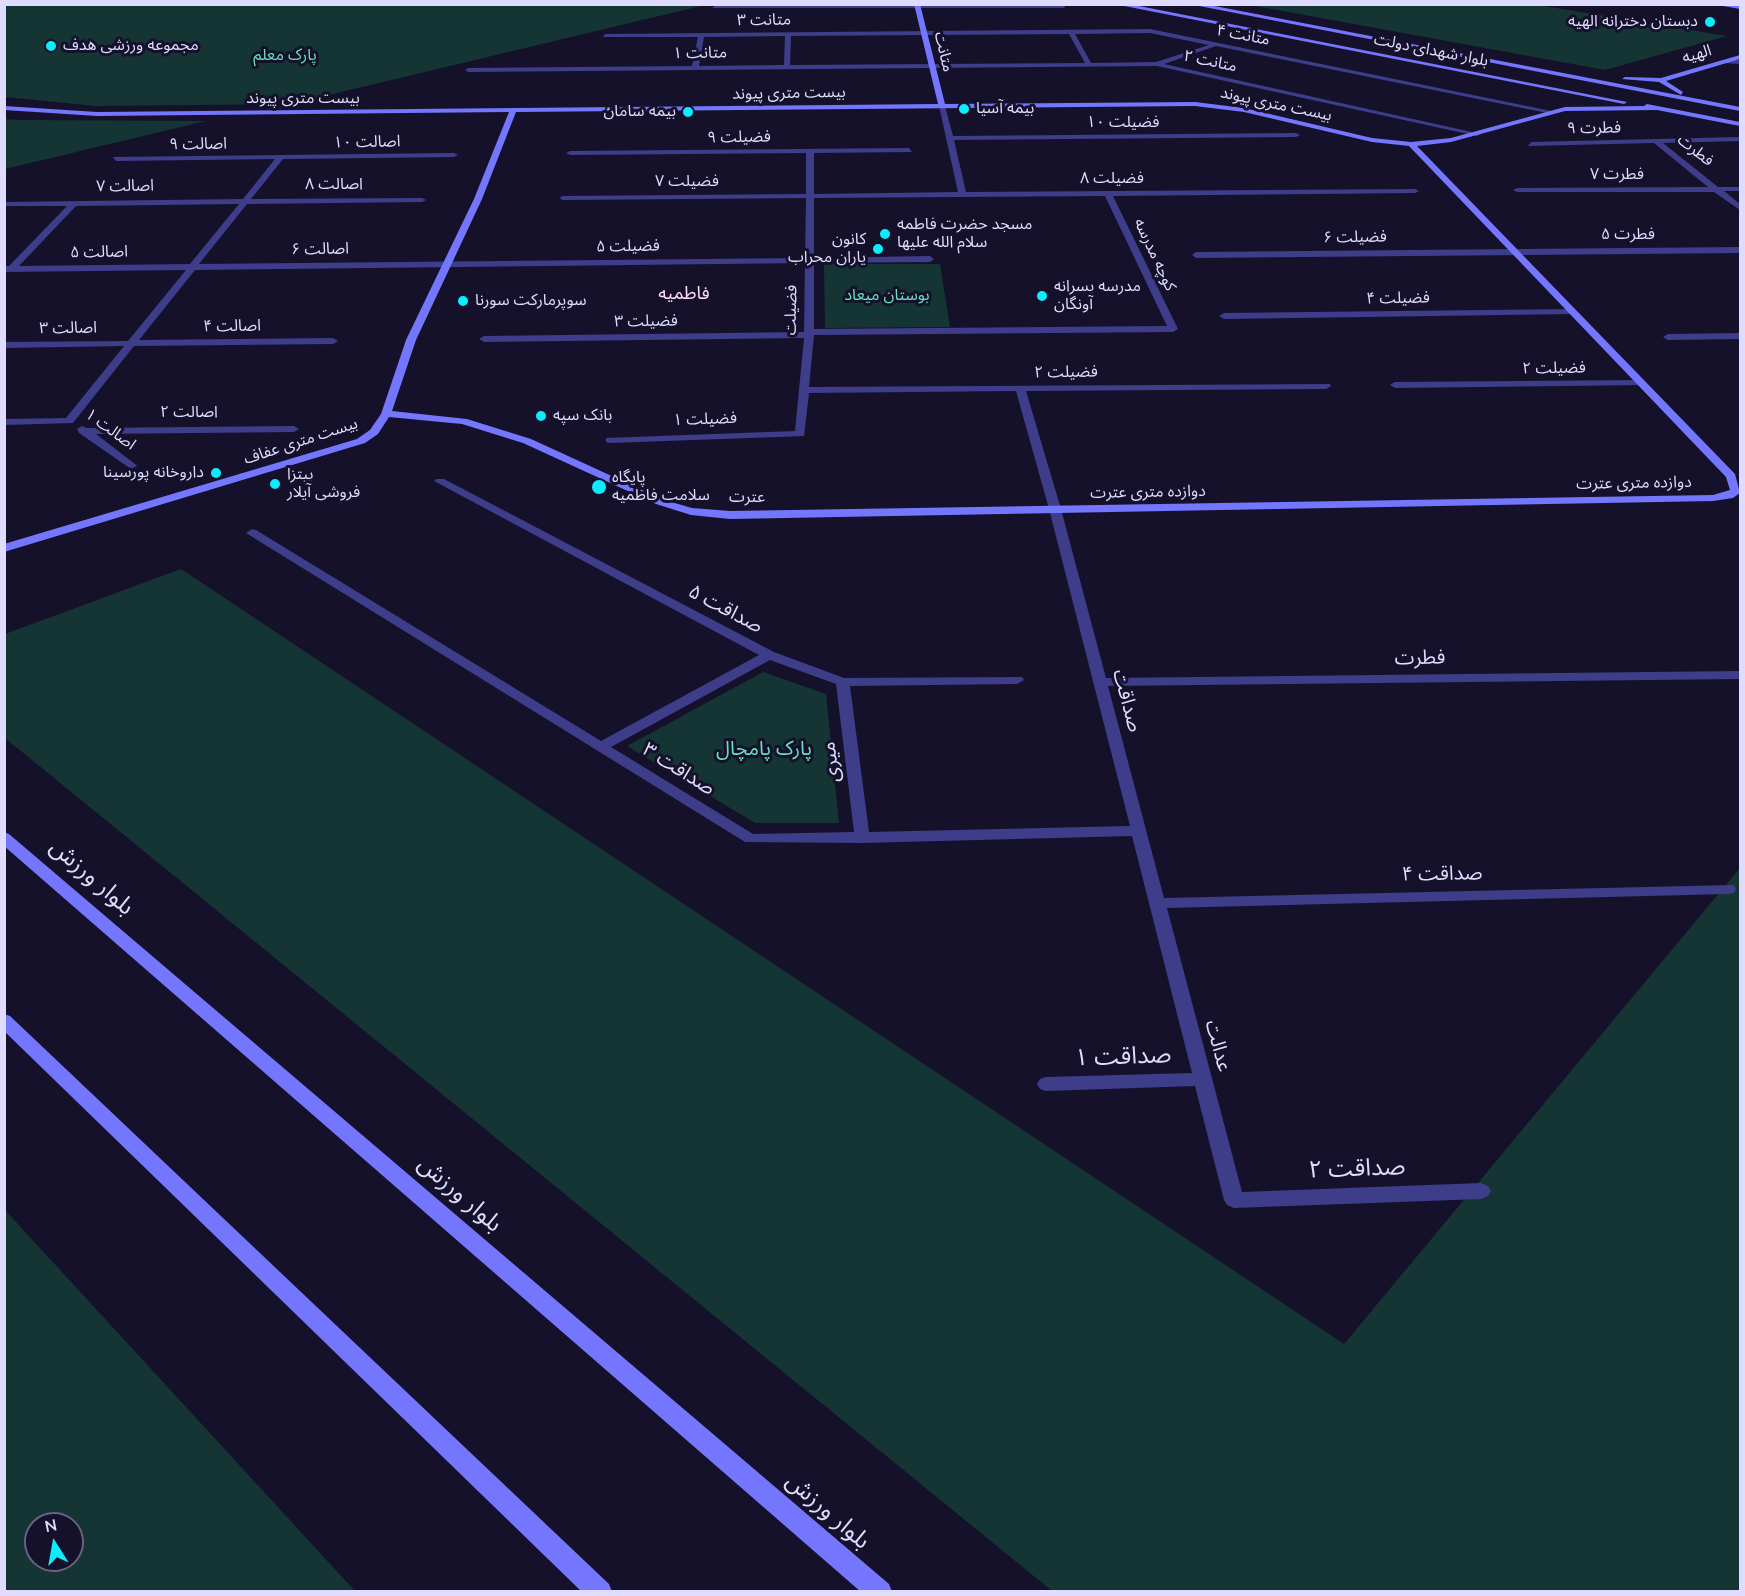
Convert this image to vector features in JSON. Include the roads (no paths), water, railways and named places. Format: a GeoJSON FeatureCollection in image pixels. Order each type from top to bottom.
{"type":"FeatureCollection","features":[{"type":"Feature","properties":{"kind":"street","name":"بلوار شهدای دولت"},"geometry":{"type":"LineString","coordinates":[[1117,4],[1740,124]]}},
{"type":"Feature","properties":{"kind":"street"},"geometry":{"type":"LineString","coordinates":[[1723,4],[1740,7]]}},
{"type":"Feature","properties":{"kind":"street","name":"بلوار شهدای دولت"},"geometry":{"type":"LineString","coordinates":[[1189,5],[1740,109]]}},
{"type":"Feature","properties":{"kind":"street","name":"متانت"},"geometry":{"type":"LineString","coordinates":[[918,6],[942,106]]}},
{"type":"Feature","properties":{"kind":"street"},"geometry":{"type":"LineString","coordinates":[[715,8],[1064,6]]}},
{"type":"Feature","properties":{"kind":"street"},"geometry":{"type":"LineString","coordinates":[[1168,7],[1165,8],[1168,11],[1180,16]]}},
{"type":"Feature","properties":{"kind":"street","name":"متانت ۴"},"geometry":{"type":"LineString","coordinates":[[924,33],[1150,31],[1552,112]]}},
{"type":"Feature","properties":{"kind":"street"},"geometry":{"type":"LineString","coordinates":[[1071,32],[1089,64]]}},
{"type":"Feature","properties":{"kind":"street","name":"متانت ۳"},"geometry":{"type":"LineString","coordinates":[[605,36],[924,33]]}},
{"type":"Feature","properties":{"kind":"street"},"geometry":{"type":"LineString","coordinates":[[787,67],[788,34]]}},
{"type":"Feature","properties":{"kind":"street"},"geometry":{"type":"LineString","coordinates":[[695,68],[701,35]]}},
{"type":"Feature","properties":{"kind":"street"},"geometry":{"type":"LineString","coordinates":[[1157,64],[1216,44]]}},
{"type":"Feature","properties":{"kind":"street","name":"الهیه"},"geometry":{"type":"LineString","coordinates":[[1661,80],[1740,57]]}},
{"type":"Feature","properties":{"kind":"street"},"geometry":{"type":"LineString","coordinates":[[1723,62],[1740,62]]}},
{"type":"Feature","properties":{"kind":"street","name":"متانت ۲"},"geometry":{"type":"LineString","coordinates":[[932,65],[1157,64],[1478,134]]}},
{"type":"Feature","properties":{"kind":"street","name":"متانت ۱"},"geometry":{"type":"LineString","coordinates":[[468,70],[932,65]]}},
{"type":"Feature","properties":{"kind":"street"},"geometry":{"type":"LineString","coordinates":[[1574,76],[1661,80],[1689,99]]}},
{"type":"Feature","properties":{"kind":"street"},"geometry":{"type":"LineString","coordinates":[[1548,87],[1565,108]]}},
{"type":"Feature","properties":{"kind":"street","name":"بیست متری پیوند"},"geometry":{"type":"LineString","coordinates":[[4,108],[97,114],[1195,104],[1244,110],[1372,140],[1411,144],[1451,140],[1478,134],[1565,108],[1657,108]]}},
{"type":"Feature","properties":{"kind":"street"},"geometry":{"type":"LineString","coordinates":[[942,106],[963,195]]}},
{"type":"Feature","properties":{"kind":"street","name":"بیست متری عفاف"},"geometry":{"type":"LineString","coordinates":[[4,548],[361,441],[378,427],[386,414],[411,340],[478,199],[513,111]]}},
{"type":"Feature","properties":{"kind":"street","name":"فضیلت ۱۰"},"geometry":{"type":"LineString","coordinates":[[949,138],[1296,135]]}},
{"type":"Feature","properties":{"kind":"street","name":"فطرت ۹"},"geometry":{"type":"LineString","coordinates":[[1531,144],[1740,140]]}},
{"type":"Feature","properties":{"kind":"street","name":"فطرت"},"geometry":{"type":"LineString","coordinates":[[1657,142],[1740,208]]}},
{"type":"Feature","properties":{"kind":"street","name":"دوازده متری عترت"},"geometry":{"type":"LineString","coordinates":[[1054,509],[1713,498],[1736,491],[1731,476],[1411,144]]}},
{"type":"Feature","properties":{"kind":"street","name":"فضیلت"},"geometry":{"type":"LineString","coordinates":[[800,434],[806,390],[809,333],[810,150]]}},
{"type":"Feature","properties":{"kind":"street","name":"فضیلت ۹"},"geometry":{"type":"LineString","coordinates":[[570,153],[909,150]]}},
{"type":"Feature","properties":{"kind":"street","name":"اصالت ۱۰"},"geometry":{"type":"LineString","coordinates":[[281,158],[454,155]]}},
{"type":"Feature","properties":{"kind":"street"},"geometry":{"type":"LineString","coordinates":[[4,422],[69,421],[281,158]]}},
{"type":"Feature","properties":{"kind":"street","name":"اصالت ۹"},"geometry":{"type":"LineString","coordinates":[[116,159],[281,158]]}},
{"type":"Feature","properties":{"kind":"street","name":"فطرت ۷"},"geometry":{"type":"LineString","coordinates":[[1517,190],[1740,189]]}},
{"type":"Feature","properties":{"kind":"street","name":"فضیلت ۸"},"geometry":{"type":"LineString","coordinates":[[810,196],[1415,191]]}},
{"type":"Feature","properties":{"kind":"street","name":"کوچه مدرسه"},"geometry":{"type":"LineString","coordinates":[[1108,194],[1173,329]]}},
{"type":"Feature","properties":{"kind":"street","name":"فضیلت ۷"},"geometry":{"type":"LineString","coordinates":[[564,198],[810,196]]}},
{"type":"Feature","properties":{"kind":"street","name":"اصالت ۸"},"geometry":{"type":"LineString","coordinates":[[247,201],[422,200]]}},
{"type":"Feature","properties":{"kind":"street","name":"اصالت ۷"},"geometry":{"type":"LineString","coordinates":[[4,204],[247,201]]}},
{"type":"Feature","properties":{"kind":"street"},"geometry":{"type":"LineString","coordinates":[[8,269],[74,203]]}},
{"type":"Feature","properties":{"kind":"street","name":"فطرت ۵"},"geometry":{"type":"LineString","coordinates":[[1515,251],[1740,250]]}},
{"type":"Feature","properties":{"kind":"street","name":"فضیلت ۶"},"geometry":{"type":"LineString","coordinates":[[1196,255],[1515,251]]}},
{"type":"Feature","properties":{"kind":"street","name":"فضیلت ۵"},"geometry":{"type":"LineString","coordinates":[[447,264],[930,259]]}},
{"type":"Feature","properties":{"kind":"street","name":"اصالت ۶"},"geometry":{"type":"LineString","coordinates":[[195,267],[447,264]]}},
{"type":"Feature","properties":{"kind":"street","name":"اصالت ۵"},"geometry":{"type":"LineString","coordinates":[[8,269],[195,267]]}},
{"type":"Feature","properties":{"kind":"street","name":"فضیلت ۴"},"geometry":{"type":"LineString","coordinates":[[1224,316],[1572,311]]}},
{"type":"Feature","properties":{"kind":"street","name":"فضیلت ۳"},"geometry":{"type":"LineString","coordinates":[[484,339],[1173,329]]}},
{"type":"Feature","properties":{"kind":"street"},"geometry":{"type":"LineString","coordinates":[[1668,337],[1740,336]]}},
{"type":"Feature","properties":{"kind":"street","name":"اصالت ۴"},"geometry":{"type":"LineString","coordinates":[[133,343],[333,340]]}},
{"type":"Feature","properties":{"kind":"street","name":"اصالت ۳"},"geometry":{"type":"LineString","coordinates":[[4,345],[133,343]]}},
{"type":"Feature","properties":{"kind":"street","name":"فضیلت ۲"},"geometry":{"type":"LineString","coordinates":[[1395,385],[1641,383]]}},
{"type":"Feature","properties":{"kind":"street","name":"فضیلت ۲"},"geometry":{"type":"LineString","coordinates":[[806,390],[1326,386]]}},
{"type":"Feature","properties":{"kind":"street"},"geometry":{"type":"LineString","coordinates":[[1020,389],[1054,509]]}},
{"type":"Feature","properties":{"kind":"street","name":"عترت"},"geometry":{"type":"LineString","coordinates":[[386,414],[463,421],[527,441],[660,502],[691,511],[729,515],[1054,509]]}},
{"type":"Feature","properties":{"kind":"street","name":"اصالت ۱"},"geometry":{"type":"LineString","coordinates":[[69,421],[132,466]]}},
{"type":"Feature","properties":{"kind":"street","name":"اصالت ۲"},"geometry":{"type":"LineString","coordinates":[[83,431],[294,429]]}},
{"type":"Feature","properties":{"kind":"street","name":"فضیلت ۱"},"geometry":{"type":"LineString","coordinates":[[610,440],[800,434]]}},
{"type":"Feature","properties":{"kind":"street","name":"صداقت ۵"},"geometry":{"type":"LineString","coordinates":[[440,481],[769,655],[843,682],[1017,680]]}},
{"type":"Feature","properties":{"kind":"street","name":"صداقت"},"geometry":{"type":"LineString","coordinates":[[1054,509],[1157,903]]}},
{"type":"Feature","properties":{"kind":"street","name":"صداقت ۳"},"geometry":{"type":"LineString","coordinates":[[252,533],[750,839],[1138,831]]}},
{"type":"Feature","properties":{"kind":"street"},"geometry":{"type":"LineString","coordinates":[[601,747],[769,655]]}},
{"type":"Feature","properties":{"kind":"street","name":"فطرت"},"geometry":{"type":"LineString","coordinates":[[1100,682],[1740,675]]}},
{"type":"Feature","properties":{"kind":"street","name":"میری"},"geometry":{"type":"LineString","coordinates":[[843,682],[862,838]]}},
{"type":"Feature","properties":{"kind":"street","name":"بلوار ورزش"},"geometry":{"type":"LineString","coordinates":[[4,837],[880,1592]]}},
{"type":"Feature","properties":{"kind":"street","name":"صداقت ۴"},"geometry":{"type":"LineString","coordinates":[[1157,903],[1728,889]]}},
{"type":"Feature","properties":{"kind":"street","name":"عدالت"},"geometry":{"type":"LineString","coordinates":[[1157,903],[1234,1200]]}},
{"type":"Feature","properties":{"kind":"street"},"geometry":{"type":"LineString","coordinates":[[4,1020],[600,1592]]}},
{"type":"Feature","properties":{"kind":"street","name":"صداقت ۱"},"geometry":{"type":"LineString","coordinates":[[1046,1084],[1203,1079]]}},
{"type":"Feature","properties":{"kind":"street","name":"صداقت ۲"},"geometry":{"type":"LineString","coordinates":[[1234,1200],[1481,1191]]}},
{"type":"Feature","properties":{"kind":"place","name":"دبستان دخترانه الهیه"},"geometry":{"type":"Point","coordinates":[1710,22]}},
{"type":"Feature","properties":{"kind":"place","name":"مجموعه ورزشی هدف"},"geometry":{"type":"Point","coordinates":[51,46]}},
{"type":"Feature","properties":{"kind":"place","name":"بیمه آسیا"},"geometry":{"type":"Point","coordinates":[964,109]}},
{"type":"Feature","properties":{"kind":"place","name":"بیمه سامان"},"geometry":{"type":"Point","coordinates":[688,112]}},
{"type":"Feature","properties":{"kind":"place","name":"مسجد حضرت فاطمه سلام الله علیها"},"geometry":{"type":"Point","coordinates":[885,234]}},
{"type":"Feature","properties":{"kind":"place","name":"کانون یاران محراب"},"geometry":{"type":"Point","coordinates":[878,249]}},
{"type":"Feature","properties":{"kind":"place","name":"مدرسه پسرانه آونگان"},"geometry":{"type":"Point","coordinates":[1042,296]}},
{"type":"Feature","properties":{"kind":"place","name":"سوپرمارکت سورنا"},"geometry":{"type":"Point","coordinates":[463,301]}},
{"type":"Feature","properties":{"kind":"place","name":"بانک سپه"},"geometry":{"type":"Point","coordinates":[541,416]}},
{"type":"Feature","properties":{"kind":"place","name":"داروخانه پورسینا"},"geometry":{"type":"Point","coordinates":[216,473]}},
{"type":"Feature","properties":{"kind":"place","name":"پیتزا فروشی آیلار"},"geometry":{"type":"Point","coordinates":[275,484]}},
{"type":"Feature","properties":{"kind":"place","name":"پایگاه سلامت فاطمیه"},"geometry":{"type":"Point","coordinates":[599,487]}},
{"type":"Feature","properties":{"kind":"district","name":"فاطمیه"},"geometry":{"type":"Point","coordinates":[684,295]}},
{"type":"Feature","properties":{"kind":"park label","name":"پارک معلم"},"geometry":{"type":"Point","coordinates":[285,56]}},
{"type":"Feature","properties":{"kind":"park label","name":"بوستان میعاد"},"geometry":{"type":"Point","coordinates":[887,296]}},
{"type":"Feature","properties":{"kind":"park label","name":"پارک پامچال"},"geometry":{"type":"Point","coordinates":[764,750]}}]}
